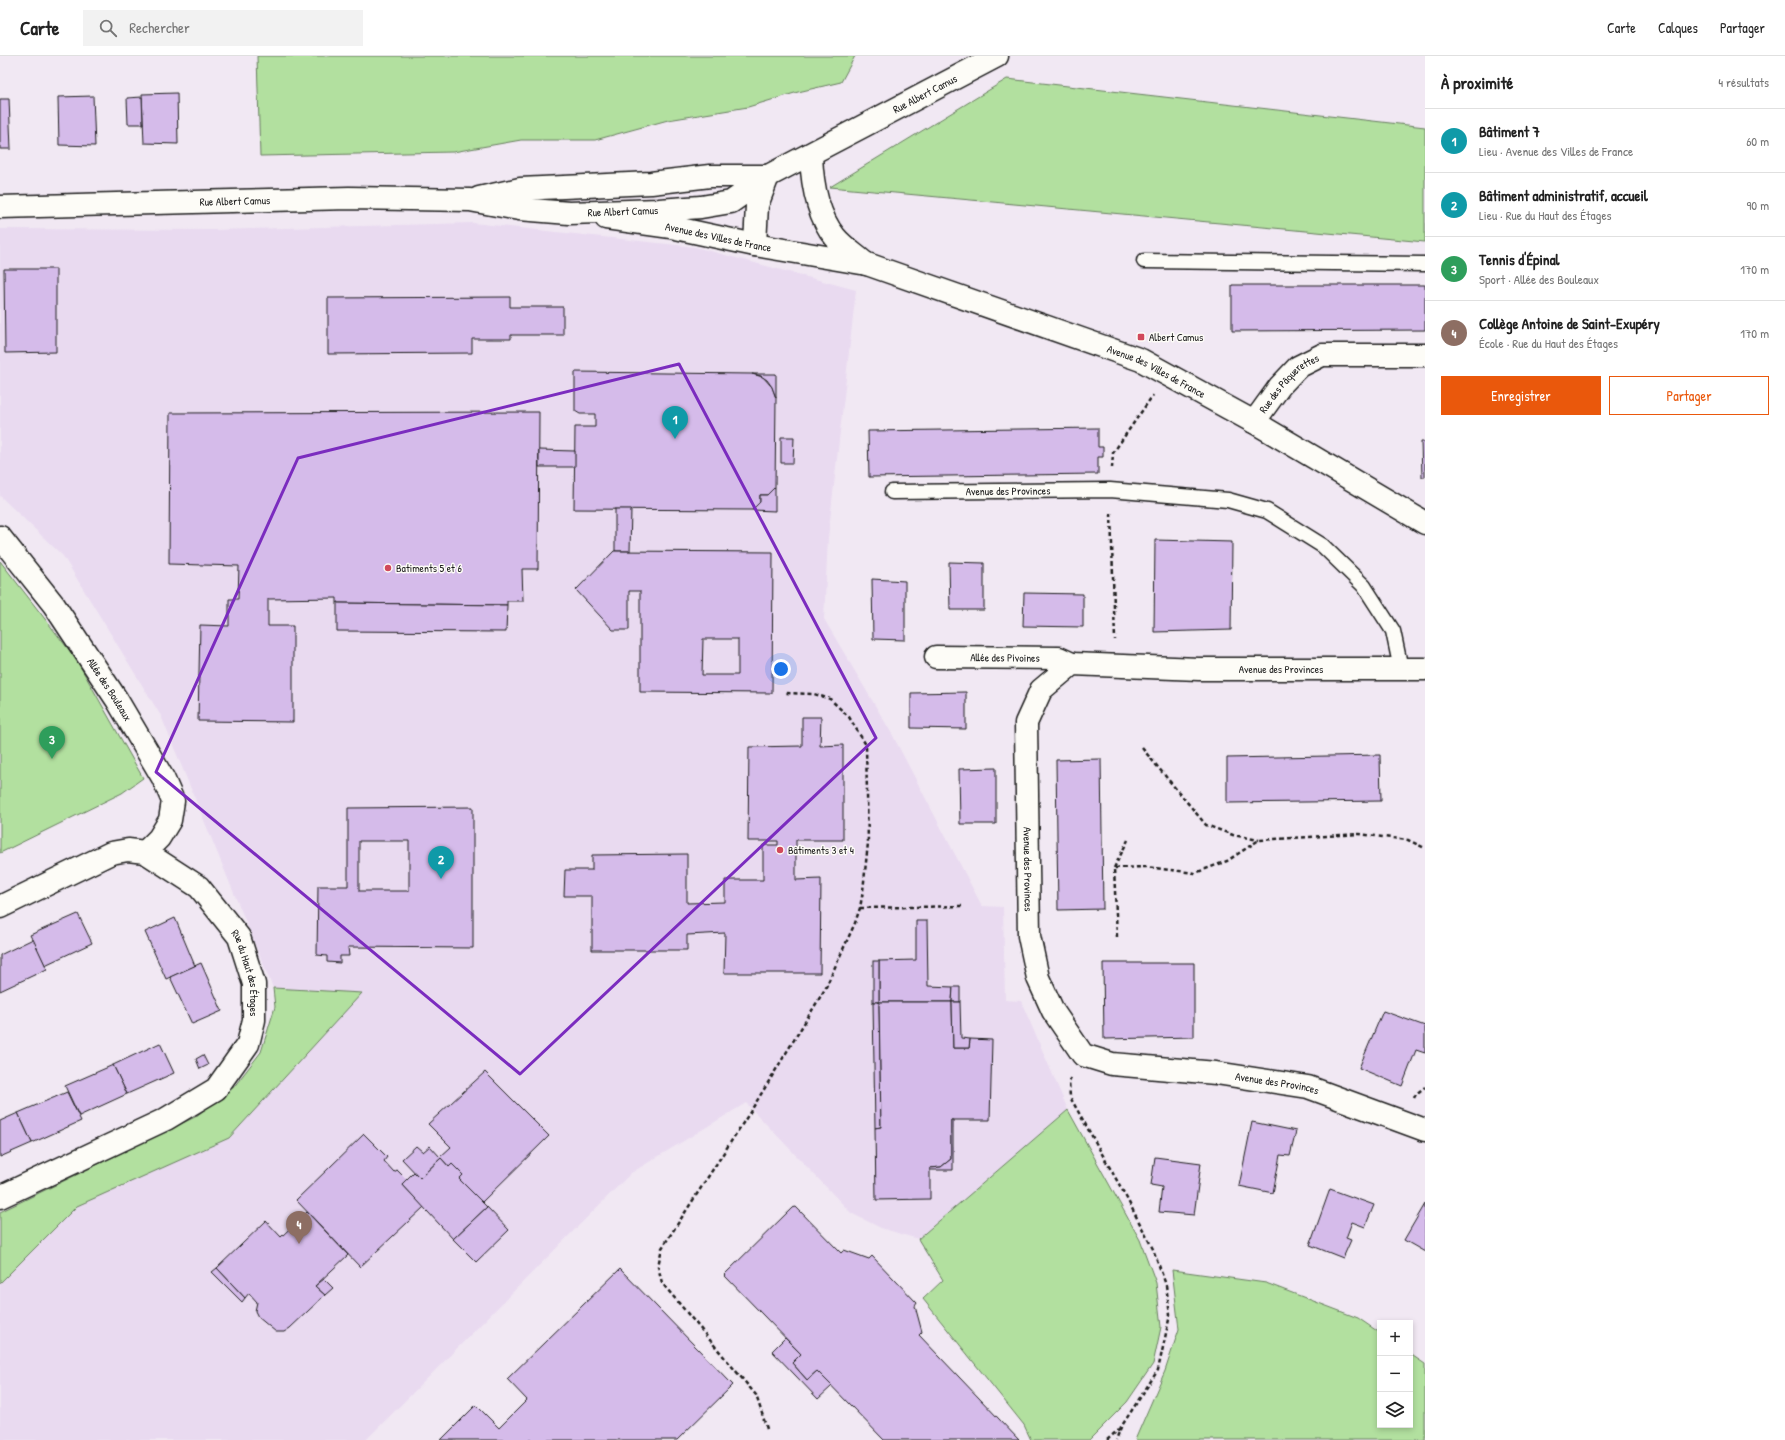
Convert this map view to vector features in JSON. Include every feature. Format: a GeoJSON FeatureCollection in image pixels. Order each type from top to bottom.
{"type":"FeatureCollection","features":[{"type":"Feature","properties":{"kind":"street","name":"Rue Albert Camus"},"geometry":{"type":"LineString","coordinates":[[0,207],[349,198],[470,200],[519,209],[569,213],[702,207],[731,202],[768,176],[811,155],[998,56]]}},
{"type":"Feature","properties":{"kind":"street","name":"Avenue des Villes de France"},"geometry":{"type":"LineString","coordinates":[[811,155],[812,180],[825,223],[836,238],[867,264]]}},
{"type":"Feature","properties":{"kind":"street","name":"Rue Albert Camus"},"geometry":{"type":"LineString","coordinates":[[470,200],[520,189],[651,183],[710,176],[768,176]]}},
{"type":"Feature","properties":{"kind":"street"},"geometry":{"type":"LineString","coordinates":[[755,245],[757,205],[768,176]]}},
{"type":"Feature","properties":{"kind":"street","name":"Avenue des Villes de France"},"geometry":{"type":"LineString","coordinates":[[569,213],[671,226],[755,245],[867,264],[1141,360],[1254,422],[1425,523]]}},
{"type":"Feature","properties":{"kind":"street","name":"Rue des Pâquerettes"},"geometry":{"type":"LineString","coordinates":[[1254,422],[1280,386],[1298,367],[1322,355],[1425,355]]}},
{"type":"Feature","properties":{"kind":"street","name":"Allée des Bouleaux"},"geometry":{"type":"LineString","coordinates":[[0,537],[54,605],[117,700],[163,778],[173,801],[170,820],[159,838],[145,852]]}},
{"type":"Feature","properties":{"kind":"street","name":"Allée des Pivoines"},"geometry":{"type":"LineString","coordinates":[[936,656],[1058,658],[1072,664]]}},
{"type":"Feature","properties":{"kind":"street","name":"Avenue des Provinces"},"geometry":{"type":"LineString","coordinates":[[1425,669],[1199,669],[1072,664],[1041,690],[1026,724],[1029,936],[1038,978],[1053,1011],[1083,1054],[1112,1064],[1216,1073],[1308,1087],[1425,1130]]}},
{"type":"Feature","properties":{"kind":"street","name":"Rue du Haut des Étages"},"geometry":{"type":"LineString","coordinates":[[0,907],[111,853],[128,850],[145,852],[199,887],[239,937],[254,984],[254,1020],[248,1044],[216,1089],[166,1119],[0,1197]]}},
{"type":"Feature","properties":{"kind":"lane"},"geometry":{"type":"LineString","coordinates":[[1144,261],[1425,264]]}},
{"type":"Feature","properties":{"kind":"lane","name":"Avenue des Provinces"},"geometry":{"type":"LineString","coordinates":[[892,492],[1110,490],[1228,500],[1267,511],[1323,546],[1364,586],[1393,631],[1401,669]]}},
{"type":"Feature","properties":{"kind":"path"},"geometry":{"type":"LineString","coordinates":[[767,1428],[756,1395],[662,1283],[658,1266],[662,1248],[752,1109],[825,989],[856,923],[864,891],[868,844],[866,745],[849,717],[830,699],[814,694],[784,693]]}},
{"type":"Feature","properties":{"kind":"path"},"geometry":{"type":"LineString","coordinates":[[1142,748],[1206,825],[1233,835],[1259,840],[1359,834],[1408,840],[1425,848]]}},
{"type":"Feature","properties":{"kind":"path"},"geometry":{"type":"LineString","coordinates":[[1117,938],[1114,868],[1128,840]]}},
{"type":"Feature","properties":{"kind":"path"},"geometry":{"type":"LineString","coordinates":[[1114,868],[1146,867],[1195,873],[1227,861],[1259,840]]}},
{"type":"Feature","properties":{"kind":"path"},"geometry":{"type":"LineString","coordinates":[[860,908],[964,906]]}},
{"type":"Feature","properties":{"kind":"path"},"geometry":{"type":"LineString","coordinates":[[1083,1054],[1069,1082],[1070,1097],[1124,1193],[1153,1249],[1166,1285],[1170,1315],[1158,1370],[1121,1427],[1116,1440]]}},
{"type":"Feature","properties":{"kind":"path"},"geometry":{"type":"LineString","coordinates":[[1107,1440],[1121,1427]]}},
{"type":"Feature","properties":{"kind":"highlighted area"},"geometry":{"type":"Polygon","coordinates":[[[679,364],[876,738],[520,1074],[156,772],[298,458],[679,364]]]}},
{"type":"Feature","properties":{"kind":"shaded area"},"geometry":{"type":"Polygon","coordinates":[[[473,223],[695,247],[856,290],[828,538],[824,619],[892,734],[982,906],[1003,907],[1005,1000],[1021,1001],[1068,1110],[918,1239],[881,1228],[851,1213],[746,1103],[631,1173],[366,1440],[0,1440],[0,1283],[77,1206],[229,1138],[361,993],[273,988],[161,716],[63,556],[0,496],[0,229],[212,230],[473,223]]]}},
{"type":"Feature","properties":{"kind":"green space"},"geometry":{"type":"Polygon","coordinates":[[[257,56],[855,56],[841,82],[798,92],[748,107],[668,120],[595,140],[521,140],[453,152],[260,156],[257,56]]]}},
{"type":"Feature","properties":{"kind":"green space"},"geometry":{"type":"Polygon","coordinates":[[[1007,79],[1425,127],[1425,242],[830,187],[1007,79]]]}},
{"type":"Feature","properties":{"kind":"green space"},"geometry":{"type":"Polygon","coordinates":[[[0,561],[76,659],[143,778],[122,793],[0,853],[0,561]]]}},
{"type":"Feature","properties":{"kind":"green space"},"geometry":{"type":"Polygon","coordinates":[[[273,988],[362,993],[229,1138],[77,1206],[0,1283],[0,1212],[195,1117],[233,1088],[261,1052],[275,1007],[273,988]]]}},
{"type":"Feature","properties":{"kind":"green space"},"geometry":{"type":"Polygon","coordinates":[[[1068,1110],[1140,1240],[1156,1283],[1161,1327],[1153,1364],[1127,1402],[1089,1440],[1031,1440],[1024,1425],[923,1299],[943,1280],[918,1239],[1068,1110]]]}},
{"type":"Feature","properties":{"kind":"green space"},"geometry":{"type":"Polygon","coordinates":[[[1172,1270],[1266,1283],[1358,1318],[1377,1331],[1377,1428],[1413,1428],[1413,1356],[1425,1364],[1425,1440],[1135,1440],[1165,1371],[1179,1329],[1172,1270]]]}},
{"type":"Feature","properties":{"kind":"building"},"geometry":{"type":"Polygon","coordinates":[[[177,93],[178,144],[144,143],[142,94],[177,93]]]}},
{"type":"Feature","properties":{"kind":"building"},"geometry":{"type":"Polygon","coordinates":[[[93,96],[95,146],[59,145],[58,97],[93,96]]]}},
{"type":"Feature","properties":{"kind":"building"},"geometry":{"type":"Polygon","coordinates":[[[142,97],[143,124],[128,124],[127,98],[142,97]]]}},
{"type":"Feature","properties":{"kind":"building"},"geometry":{"type":"Polygon","coordinates":[[[0,99],[9,99],[11,149],[0,149],[0,99]]]}},
{"type":"Feature","properties":{"kind":"building"},"geometry":{"type":"Polygon","coordinates":[[[4,269],[56,269],[56,352],[5,353],[4,269]]]}},
{"type":"Feature","properties":{"kind":"building"},"geometry":{"type":"Polygon","coordinates":[[[1232,285],[1425,285],[1425,330],[1232,331],[1232,285]]]}},
{"type":"Feature","properties":{"kind":"building"},"geometry":{"type":"Polygon","coordinates":[[[510,297],[510,307],[563,307],[563,335],[511,335],[511,339],[472,339],[472,353],[328,354],[328,298],[510,297]]]}},
{"type":"Feature","properties":{"kind":"building"},"geometry":{"type":"Polygon","coordinates":[[[575,372],[752,374],[763,377],[772,387],[776,398],[775,487],[767,495],[760,495],[760,502],[752,510],[574,509],[575,427],[595,427],[595,414],[580,414],[575,411],[575,372]]]}},
{"type":"Feature","properties":{"kind":"building"},"geometry":{"type":"Polygon","coordinates":[[[752,374],[776,374],[776,398],[772,387],[767,380],[761,376],[752,374]]]}},
{"type":"Feature","properties":{"kind":"building","name":"Batiments 5 et 6"},"geometry":{"type":"Polygon","coordinates":[[[539,412],[538,569],[522,569],[523,601],[507,601],[507,605],[337,603],[337,598],[268,599],[268,626],[293,626],[293,722],[198,721],[200,625],[229,626],[229,599],[238,599],[239,566],[169,564],[170,413],[539,412]]]}},
{"type":"Feature","properties":{"kind":"building"},"geometry":{"type":"Polygon","coordinates":[[[1098,428],[1098,447],[1103,447],[1103,457],[1098,457],[1098,474],[869,477],[868,431],[1098,428]]]}},
{"type":"Feature","properties":{"kind":"building"},"geometry":{"type":"Polygon","coordinates":[[[781,437],[794,437],[793,463],[781,463],[781,437]]]}},
{"type":"Feature","properties":{"kind":"building"},"geometry":{"type":"Polygon","coordinates":[[[1421,442],[1425,442],[1425,477],[1422,477],[1421,442]]]}},
{"type":"Feature","properties":{"kind":"building"},"geometry":{"type":"Polygon","coordinates":[[[539,450],[575,451],[575,467],[539,467],[539,450]]]}},
{"type":"Feature","properties":{"kind":"building"},"geometry":{"type":"Polygon","coordinates":[[[775,487],[775,511],[752,510],[760,502],[760,495],[767,495],[775,487]]]}},
{"type":"Feature","properties":{"kind":"building"},"geometry":{"type":"Polygon","coordinates":[[[615,509],[631,509],[630,551],[615,551],[615,509]]]}},
{"type":"Feature","properties":{"kind":"building"},"geometry":{"type":"Polygon","coordinates":[[[1155,540],[1232,542],[1231,630],[1154,632],[1155,540]]]}},
{"type":"Feature","properties":{"kind":"building"},"geometry":{"type":"Polygon","coordinates":[[[614,551],[773,552],[772,693],[640,692],[640,591],[629,591],[629,630],[613,630],[576,590],[614,551]],[[703,639],[702,675],[738,675],[738,639],[703,639]]]}},
{"type":"Feature","properties":{"kind":"building"},"geometry":{"type":"Polygon","coordinates":[[[949,562],[984,563],[984,610],[950,610],[949,562]]]}},
{"type":"Feature","properties":{"kind":"building"},"geometry":{"type":"Polygon","coordinates":[[[872,579],[905,581],[905,640],[873,639],[872,579]]]}},
{"type":"Feature","properties":{"kind":"building"},"geometry":{"type":"Polygon","coordinates":[[[1024,593],[1083,594],[1083,627],[1023,626],[1024,593]]]}},
{"type":"Feature","properties":{"kind":"building"},"geometry":{"type":"Polygon","coordinates":[[[337,603],[507,605],[506,632],[337,631],[337,603]]]}},
{"type":"Feature","properties":{"kind":"building"},"geometry":{"type":"Polygon","coordinates":[[[966,692],[966,729],[911,728],[911,693],[966,692]]]}},
{"type":"Feature","properties":{"kind":"building","name":"Bâtiments 3 et 4"},"geometry":{"type":"Polygon","coordinates":[[[802,717],[821,717],[820,746],[843,745],[843,840],[796,840],[796,880],[821,879],[820,973],[724,973],[725,933],[687,935],[687,950],[592,950],[592,896],[564,896],[565,870],[592,870],[592,855],[687,854],[687,903],[725,902],[725,880],[763,880],[763,845],[778,845],[778,841],[748,841],[749,747],[802,746],[802,717]]]}},
{"type":"Feature","properties":{"kind":"building"},"geometry":{"type":"Polygon","coordinates":[[[1380,755],[1381,801],[1227,803],[1227,758],[1380,755]]]}},
{"type":"Feature","properties":{"kind":"building"},"geometry":{"type":"Polygon","coordinates":[[[1101,759],[1103,909],[1058,910],[1056,760],[1101,759]]]}},
{"type":"Feature","properties":{"kind":"building"},"geometry":{"type":"Polygon","coordinates":[[[996,768],[996,824],[960,824],[959,769],[996,768]]]}},
{"type":"Feature","properties":{"kind":"building"},"geometry":{"type":"Polygon","coordinates":[[[473,807],[473,948],[348,947],[349,956],[340,956],[340,963],[327,962],[327,956],[317,955],[318,886],[348,886],[348,808],[473,807]],[[359,841],[359,891],[409,891],[409,841],[359,841]]]}},
{"type":"Feature","properties":{"kind":"building"},"geometry":{"type":"Polygon","coordinates":[[[78,914],[92,943],[45,965],[30,935],[78,914]]]}},
{"type":"Feature","properties":{"kind":"building"},"geometry":{"type":"Polygon","coordinates":[[[175,918],[195,966],[166,979],[145,932],[175,918]]]}},
{"type":"Feature","properties":{"kind":"building"},"geometry":{"type":"Polygon","coordinates":[[[916,921],[927,921],[928,986],[953,987],[952,1002],[879,1002],[879,961],[916,960],[916,921]]]}},
{"type":"Feature","properties":{"kind":"building"},"geometry":{"type":"Polygon","coordinates":[[[33,939],[47,969],[0,991],[0,955],[33,939]]]}},
{"type":"Feature","properties":{"kind":"building"},"geometry":{"type":"Polygon","coordinates":[[[873,961],[879,961],[879,1002],[873,1002],[873,961]]]}},
{"type":"Feature","properties":{"kind":"building"},"geometry":{"type":"Polygon","coordinates":[[[201,963],[222,1011],[192,1024],[170,977],[201,963]]]}},
{"type":"Feature","properties":{"kind":"building"},"geometry":{"type":"Polygon","coordinates":[[[1103,963],[1194,963],[1194,1037],[1104,1039],[1103,963]]]}},
{"type":"Feature","properties":{"kind":"building"},"geometry":{"type":"Polygon","coordinates":[[[953,987],[960,987],[960,1002],[952,1002],[953,987]]]}},
{"type":"Feature","properties":{"kind":"building"},"geometry":{"type":"Polygon","coordinates":[[[873,1002],[879,1002],[881,1127],[875,1128],[873,1002]]]}},
{"type":"Feature","properties":{"kind":"building"},"geometry":{"type":"Polygon","coordinates":[[[879,1002],[952,1002],[953,1048],[969,1048],[970,1039],[992,1040],[990,1120],[951,1120],[951,1159],[941,1167],[930,1168],[930,1199],[876,1200],[875,1128],[881,1127],[879,1002]]]}},
{"type":"Feature","properties":{"kind":"building"},"geometry":{"type":"Polygon","coordinates":[[[952,1002],[960,1002],[961,1038],[970,1039],[969,1048],[953,1048],[952,1002]]]}},
{"type":"Feature","properties":{"kind":"building"},"geometry":{"type":"Polygon","coordinates":[[[1383,1011],[1425,1026],[1425,1053],[1416,1050],[1402,1086],[1359,1068],[1383,1011]]]}},
{"type":"Feature","properties":{"kind":"building"},"geometry":{"type":"Polygon","coordinates":[[[160,1043],[174,1073],[127,1094],[113,1065],[160,1043]]]}},
{"type":"Feature","properties":{"kind":"building"},"geometry":{"type":"Polygon","coordinates":[[[203,1055],[208,1065],[200,1069],[196,1059],[203,1055]]]}},
{"type":"Feature","properties":{"kind":"building"},"geometry":{"type":"Polygon","coordinates":[[[113,1065],[127,1094],[79,1116],[65,1086],[113,1065]]]}},
{"type":"Feature","properties":{"kind":"building"},"geometry":{"type":"Polygon","coordinates":[[[485,1072],[549,1136],[482,1202],[459,1179],[463,1175],[452,1164],[449,1167],[441,1158],[420,1178],[402,1159],[416,1146],[423,1152],[430,1146],[440,1157],[451,1147],[428,1124],[485,1072]]]}},
{"type":"Feature","properties":{"kind":"building"},"geometry":{"type":"Polygon","coordinates":[[[67,1092],[81,1121],[32,1143],[18,1113],[67,1092]]]}},
{"type":"Feature","properties":{"kind":"building"},"geometry":{"type":"Polygon","coordinates":[[[18,1113],[32,1143],[0,1157],[0,1121],[18,1113]]]}},
{"type":"Feature","properties":{"kind":"building"},"geometry":{"type":"Polygon","coordinates":[[[951,1120],[953,1120],[953,1170],[930,1170],[930,1168],[941,1167],[951,1159],[951,1120]]]}},
{"type":"Feature","properties":{"kind":"building"},"geometry":{"type":"Polygon","coordinates":[[[1252,1122],[1296,1131],[1290,1156],[1280,1155],[1273,1193],[1239,1186],[1252,1122]]]}},
{"type":"Feature","properties":{"kind":"building"},"geometry":{"type":"Polygon","coordinates":[[[364,1134],[387,1157],[384,1161],[394,1172],[397,1170],[407,1180],[402,1184],[424,1207],[360,1267],[296,1200],[364,1134]]]}},
{"type":"Feature","properties":{"kind":"building"},"geometry":{"type":"Polygon","coordinates":[[[1155,1157],[1201,1163],[1194,1215],[1159,1212],[1162,1187],[1151,1185],[1155,1157]]]}},
{"type":"Feature","properties":{"kind":"building"},"geometry":{"type":"Polygon","coordinates":[[[441,1158],[449,1167],[452,1164],[463,1175],[459,1179],[487,1207],[453,1239],[402,1184],[414,1172],[420,1178],[441,1158]]]}},
{"type":"Feature","properties":{"kind":"building"},"geometry":{"type":"Polygon","coordinates":[[[1330,1189],[1374,1205],[1365,1227],[1352,1222],[1346,1238],[1351,1240],[1343,1258],[1310,1245],[1330,1189]]]}},
{"type":"Feature","properties":{"kind":"building"},"geometry":{"type":"Polygon","coordinates":[[[1425,1204],[1425,1252],[1404,1240],[1425,1204]]]}},
{"type":"Feature","properties":{"kind":"building"},"geometry":{"type":"Polygon","coordinates":[[[487,1207],[509,1230],[476,1262],[453,1239],[487,1207]]]}},
{"type":"Feature","properties":{"kind":"building"},"geometry":{"type":"Polygon","coordinates":[[[796,1207],[841,1253],[844,1250],[869,1259],[872,1256],[917,1303],[915,1306],[922,1332],[919,1335],[1019,1440],[884,1440],[817,1371],[807,1380],[792,1363],[801,1354],[724,1275],[792,1208],[796,1207]]]}},
{"type":"Feature","properties":{"kind":"building"},"geometry":{"type":"Polygon","coordinates":[[[307,1212],[348,1255],[315,1286],[325,1295],[290,1328],[284,1332],[276,1332],[258,1317],[255,1311],[257,1302],[249,1293],[245,1298],[217,1268],[266,1221],[281,1237],[307,1212]]]}},
{"type":"Feature","properties":{"kind":"building"},"geometry":{"type":"Polygon","coordinates":[[[217,1268],[245,1298],[242,1302],[212,1272],[217,1268]]]}},
{"type":"Feature","properties":{"kind":"building"},"geometry":{"type":"Polygon","coordinates":[[[620,1269],[733,1385],[677,1440],[441,1440],[476,1405],[499,1428],[527,1400],[507,1379],[620,1269]]]}},
{"type":"Feature","properties":{"kind":"building"},"geometry":{"type":"Polygon","coordinates":[[[324,1279],[333,1288],[325,1295],[315,1286],[324,1279]]]}},
{"type":"Feature","properties":{"kind":"building"},"geometry":{"type":"Polygon","coordinates":[[[785,1338],[801,1354],[792,1363],[807,1380],[817,1371],[832,1386],[818,1399],[772,1351],[785,1338]]]}},
{"type":"Feature","properties":{"kind":"place","name":"Albert Camus"},"geometry":{"type":"Point","coordinates":[1141,337]}},
{"type":"Feature","properties":{"kind":"place","name":"Bâtiment 7"},"geometry":{"type":"Point","coordinates":[675,439]}},
{"type":"Feature","properties":{"kind":"place","name":"Batiments 5 et 6"},"geometry":{"type":"Point","coordinates":[388,568]}},
{"type":"Feature","properties":{"kind":"place","name":"Tennis d'Épinal"},"geometry":{"type":"Point","coordinates":[52,759]}},
{"type":"Feature","properties":{"kind":"place","name":"Bâtiments 3 et 4"},"geometry":{"type":"Point","coordinates":[780,850]}},
{"type":"Feature","properties":{"kind":"place","name":"Bâtiment administratif, accueil"},"geometry":{"type":"Point","coordinates":[441,879]}},
{"type":"Feature","properties":{"kind":"place","name":"Collège Antoine de Saint-Exupéry"},"geometry":{"type":"Point","coordinates":[299,1244]}}]}
